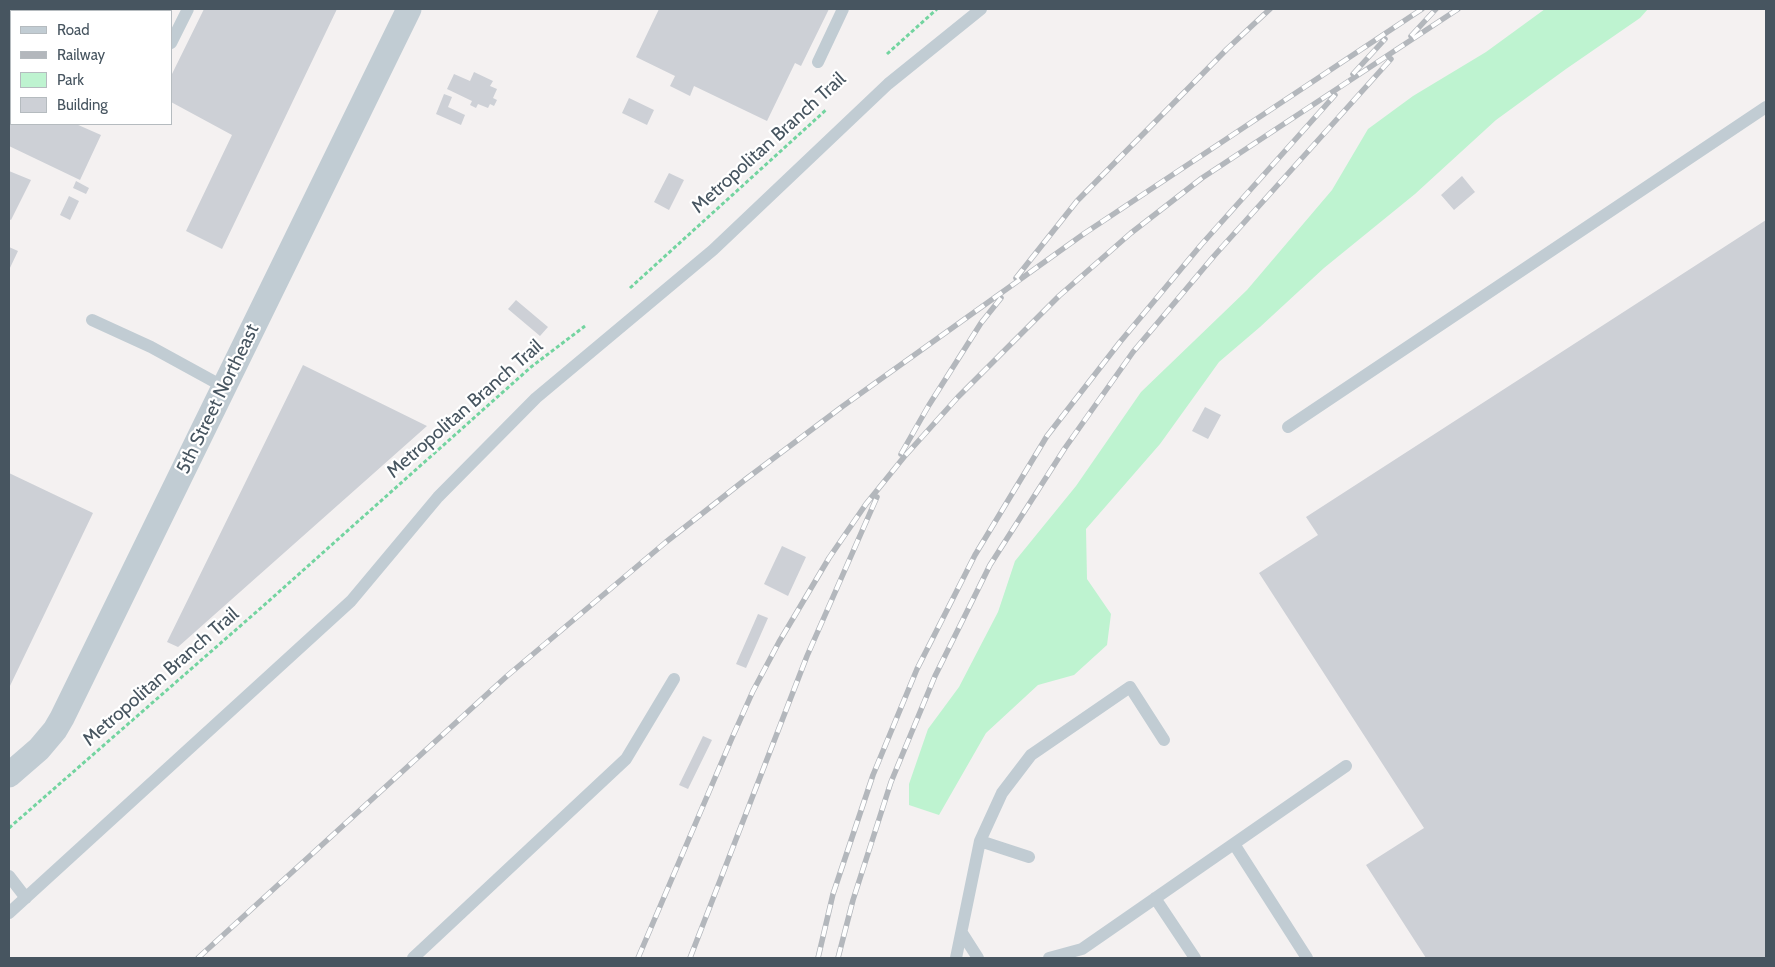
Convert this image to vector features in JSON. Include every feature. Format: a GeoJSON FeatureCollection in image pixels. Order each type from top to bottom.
{"type":"FeatureCollection","features":[{"type":"Feature","properties":{"kind":"street","name":"5th Street Northeast"},"geometry":{"type":"LineString","coordinates":[[9,776],[39,749],[52,734],[62,718],[409,9]]}},
{"type":"Feature","properties":{"kind":"lane"},"geometry":{"type":"LineString","coordinates":[[172,41],[188,9]]}},
{"type":"Feature","properties":{"kind":"lane"},"geometry":{"type":"LineString","coordinates":[[818,62],[843,9]]}},
{"type":"Feature","properties":{"kind":"lane"},"geometry":{"type":"LineString","coordinates":[[9,913],[351,601],[438,497],[536,398],[713,250],[888,84],[982,9]]}},
{"type":"Feature","properties":{"kind":"lane"},"geometry":{"type":"LineString","coordinates":[[1288,427],[1766,107]]}},
{"type":"Feature","properties":{"kind":"lane"},"geometry":{"type":"LineString","coordinates":[[92,320],[151,347],[224,386]]}},
{"type":"Feature","properties":{"kind":"lane"},"geometry":{"type":"LineString","coordinates":[[413,958],[626,759],[674,679]]}},
{"type":"Feature","properties":{"kind":"lane"},"geometry":{"type":"LineString","coordinates":[[956,958],[980,841],[1002,793],[1031,755],[1130,687],[1164,740]]}},
{"type":"Feature","properties":{"kind":"lane"},"geometry":{"type":"LineString","coordinates":[[1049,958],[1082,949],[1346,766]]}},
{"type":"Feature","properties":{"kind":"lane"},"geometry":{"type":"LineString","coordinates":[[980,841],[1029,857]]}},
{"type":"Feature","properties":{"kind":"lane"},"geometry":{"type":"LineString","coordinates":[[1234,844],[1307,958]]}},
{"type":"Feature","properties":{"kind":"lane"},"geometry":{"type":"LineString","coordinates":[[9,876],[26,898]]}},
{"type":"Feature","properties":{"kind":"lane"},"geometry":{"type":"LineString","coordinates":[[1156,898],[1195,958]]}},
{"type":"Feature","properties":{"kind":"lane"},"geometry":{"type":"LineString","coordinates":[[962,932],[978,958]]}},
{"type":"Feature","properties":{"kind":"path"},"geometry":{"type":"LineString","coordinates":[[886,55],[937,9]]}},
{"type":"Feature","properties":{"kind":"path","name":"Metropolitan Branch Trail"},"geometry":{"type":"LineString","coordinates":[[629,289],[827,109]]}},
{"type":"Feature","properties":{"kind":"path","name":"Metropolitan Branch Trail"},"geometry":{"type":"LineString","coordinates":[[9,828],[262,607],[531,367],[592,320]]}},
{"type":"Feature","properties":{"kind":"green space"},"geometry":{"type":"Polygon","coordinates":[[[1545,9],[1648,9],[1640,18],[1496,120],[1415,194],[1324,268],[1219,362],[1160,444],[1086,529],[1087,579],[1111,614],[1107,645],[1074,675],[1038,685],[986,733],[939,815],[909,805],[909,784],[928,729],[959,687],[998,612],[1015,561],[1076,486],[1141,392],[1247,290],[1332,190],[1368,129],[1413,96],[1486,52],[1545,9]]]}},
{"type":"Feature","properties":{"kind":"building"},"geometry":{"type":"Polygon","coordinates":[[[204,9],[337,9],[222,249],[186,231],[232,135],[172,103],[172,74],[204,9]]]}},
{"type":"Feature","properties":{"kind":"building"},"geometry":{"type":"Polygon","coordinates":[[[659,9],[829,9],[801,66],[795,63],[767,121],[694,86],[690,96],[670,86],[675,76],[636,57],[659,9]]]}},
{"type":"Feature","properties":{"kind":"building"},"geometry":{"type":"Polygon","coordinates":[[[474,72],[493,81],[490,86],[497,89],[493,98],[497,100],[494,106],[490,104],[488,108],[478,104],[476,108],[470,105],[472,101],[447,89],[454,74],[470,81],[474,72]]]}},
{"type":"Feature","properties":{"kind":"building"},"geometry":{"type":"Polygon","coordinates":[[[10,79],[10,125],[78,125],[101,135],[80,180],[9,146],[10,79]]]}},
{"type":"Feature","properties":{"kind":"building"},"geometry":{"type":"Polygon","coordinates":[[[444,94],[452,97],[448,107],[465,115],[461,125],[436,114],[444,94]]]}},
{"type":"Feature","properties":{"kind":"building"},"geometry":{"type":"Polygon","coordinates":[[[629,98],[654,110],[647,125],[622,113],[629,98]]]}},
{"type":"Feature","properties":{"kind":"building"},"geometry":{"type":"Polygon","coordinates":[[[9,171],[31,180],[11,220],[9,219],[9,171]]]}},
{"type":"Feature","properties":{"kind":"building"},"geometry":{"type":"Polygon","coordinates":[[[669,173],[684,180],[669,210],[654,202],[669,173]]]}},
{"type":"Feature","properties":{"kind":"building"},"geometry":{"type":"Polygon","coordinates":[[[1462,176],[1475,192],[1454,210],[1441,195],[1462,176]]]}},
{"type":"Feature","properties":{"kind":"building"},"geometry":{"type":"Polygon","coordinates":[[[76,181],[89,188],[86,194],[73,188],[76,181]]]}},
{"type":"Feature","properties":{"kind":"building"},"geometry":{"type":"Polygon","coordinates":[[[69,196],[79,201],[70,220],[60,215],[69,196]]]}},
{"type":"Feature","properties":{"kind":"building"},"geometry":{"type":"Polygon","coordinates":[[[1766,220],[1766,958],[1426,958],[1366,865],[1424,828],[1259,573],[1318,535],[1306,517],[1766,220]]]}},
{"type":"Feature","properties":{"kind":"building"},"geometry":{"type":"Polygon","coordinates":[[[9,247],[18,251],[9,270],[9,247]]]}},
{"type":"Feature","properties":{"kind":"building"},"geometry":{"type":"Polygon","coordinates":[[[516,300],[548,327],[540,336],[508,309],[516,300]]]}},
{"type":"Feature","properties":{"kind":"building"},"geometry":{"type":"Polygon","coordinates":[[[303,365],[427,426],[178,647],[167,642],[303,365]]]}},
{"type":"Feature","properties":{"kind":"building"},"geometry":{"type":"Polygon","coordinates":[[[1205,407],[1221,415],[1208,439],[1192,431],[1205,407]]]}},
{"type":"Feature","properties":{"kind":"building"},"geometry":{"type":"Polygon","coordinates":[[[9,473],[93,513],[9,688],[9,473]]]}},
{"type":"Feature","properties":{"kind":"building"},"geometry":{"type":"Polygon","coordinates":[[[782,546],[806,557],[788,596],[764,584],[782,546]]]}},
{"type":"Feature","properties":{"kind":"building"},"geometry":{"type":"Polygon","coordinates":[[[758,614],[768,618],[746,668],[736,664],[758,614]]]}},
{"type":"Feature","properties":{"kind":"building"},"geometry":{"type":"Polygon","coordinates":[[[703,736],[712,740],[688,789],[679,785],[703,736]]]}},
{"type":"Feature","properties":{"kind":"railway"},"geometry":{"type":"LineString","coordinates":[[1016,278],[1077,201],[1227,49],[1270,9]]}},
{"type":"Feature","properties":{"kind":"railway"},"geometry":{"type":"LineString","coordinates":[[198,958],[507,676],[666,542],[746,479],[843,406],[1085,233],[1422,9]]}},
{"type":"Feature","properties":{"kind":"railway"},"geometry":{"type":"LineString","coordinates":[[1411,36],[1436,9]]}},
{"type":"Feature","properties":{"kind":"railway"},"geometry":{"type":"LineString","coordinates":[[638,958],[732,738],[753,691],[779,642],[829,558],[866,504],[904,457],[958,397],[1059,296],[1131,233],[1202,178],[1458,9]]}},
{"type":"Feature","properties":{"kind":"railway"},"geometry":{"type":"LineString","coordinates":[[1353,74],[1385,39]]}},
{"type":"Feature","properties":{"kind":"railway"},"geometry":{"type":"LineString","coordinates":[[838,958],[853,900],[891,782],[935,676],[990,565],[1065,448],[1133,352],[1214,256],[1391,59]]}},
{"type":"Feature","properties":{"kind":"railway"},"geometry":{"type":"LineString","coordinates":[[818,958],[833,894],[873,775],[917,669],[975,555],[1047,436],[1120,342],[1201,245],[1335,95]]}},
{"type":"Feature","properties":{"kind":"railway"},"geometry":{"type":"LineString","coordinates":[[901,454],[929,405],[981,323],[1001,298]]}},
{"type":"Feature","properties":{"kind":"railway"},"geometry":{"type":"LineString","coordinates":[[690,958],[807,656],[877,497]]}}]}
